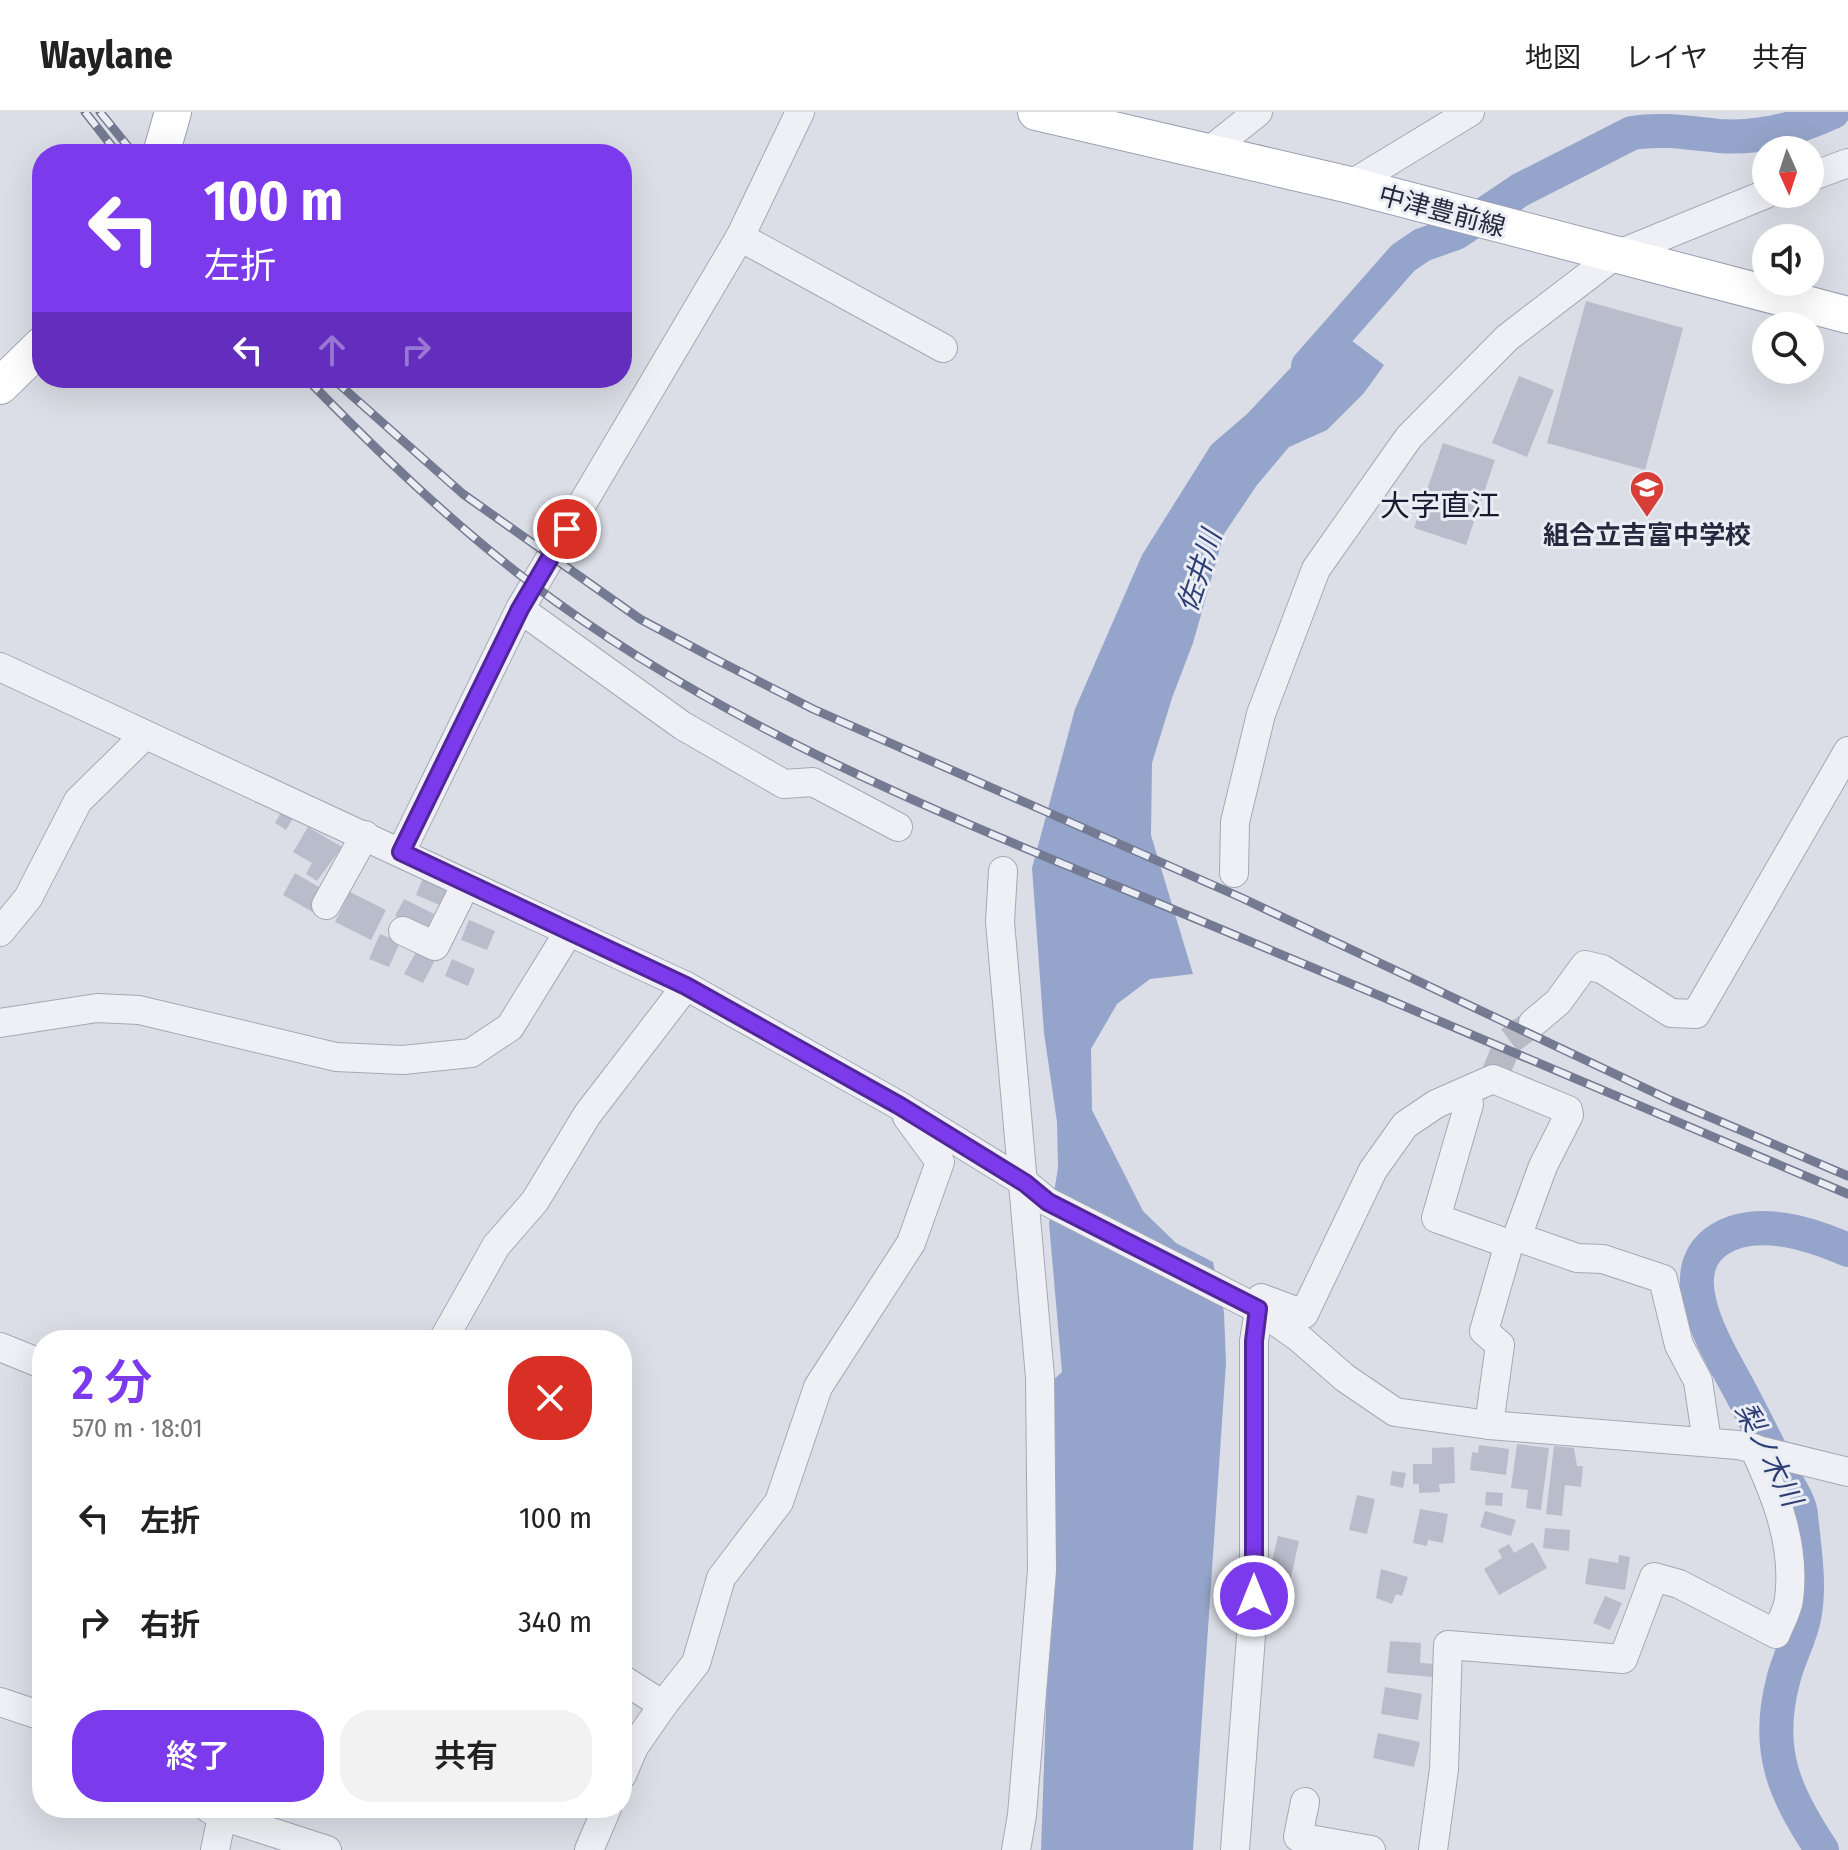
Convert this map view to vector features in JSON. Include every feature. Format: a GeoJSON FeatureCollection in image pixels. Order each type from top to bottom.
{"type":"FeatureCollection","features":[{"type":"Feature","properties":{"kind":"main road"},"geometry":{"type":"LineString","coordinates":[[164,144],[173,112]]}},
{"type":"Feature","properties":{"kind":"main road","name":"中津豊前線"},"geometry":{"type":"LineString","coordinates":[[1036,112],[1350,185],[1600,253],[1848,315]]}},
{"type":"Feature","properties":{"kind":"main road"},"geometry":{"type":"LineString","coordinates":[[0,386],[32,355]]}},
{"type":"Feature","properties":{"kind":"street"},"geometry":{"type":"LineString","coordinates":[[401,852],[520,609],[740,237],[800,112]]}},
{"type":"Feature","properties":{"kind":"street"},"geometry":{"type":"LineString","coordinates":[[1208,152],[1258,112]]}},
{"type":"Feature","properties":{"kind":"street"},"geometry":{"type":"LineString","coordinates":[[1350,185],[1470,112]]}},
{"type":"Feature","properties":{"kind":"street"},"geometry":{"type":"LineString","coordinates":[[1824,172],[1848,163]]}},
{"type":"Feature","properties":{"kind":"street"},"geometry":{"type":"LineString","coordinates":[[1234,873],[1235,822],[1261,714],[1316,569],[1409,437],[1507,338],[1600,253],[1752,199]]}},
{"type":"Feature","properties":{"kind":"street"},"geometry":{"type":"LineString","coordinates":[[740,237],[943,348]]}},
{"type":"Feature","properties":{"kind":"street"},"geometry":{"type":"LineString","coordinates":[[520,609],[683,726],[784,784],[813,782],[898,827]]}},
{"type":"Feature","properties":{"kind":"street"},"geometry":{"type":"LineString","coordinates":[[0,667],[686,986],[900,1106],[1032,1190],[1247,1303],[1298,1337],[1345,1378],[1395,1412],[1489,1425],[1754,1448],[1848,1472]]}},
{"type":"Feature","properties":{"kind":"street"},"geometry":{"type":"LineString","coordinates":[[0,932],[28,898],[78,801],[144,736]]}},
{"type":"Feature","properties":{"kind":"street"},"geometry":{"type":"LineString","coordinates":[[1533,1023],[1558,1002],[1585,965],[1602,969],[1671,1013],[1696,1014],[1848,751]]}},
{"type":"Feature","properties":{"kind":"street"},"geometry":{"type":"LineString","coordinates":[[326,905],[365,835]]}},
{"type":"Feature","properties":{"kind":"street"},"geometry":{"type":"LineString","coordinates":[[1003,871],[1000,922],[1032,1190],[1040,1377],[1042,1570],[1022,1815],[1016,1850]]}},
{"type":"Feature","properties":{"kind":"street"},"geometry":{"type":"LineString","coordinates":[[403,931],[435,946],[466,884]]}},
{"type":"Feature","properties":{"kind":"street"},"geometry":{"type":"LineString","coordinates":[[0,1023],[97,1008],[139,1010],[336,1057],[403,1060],[471,1053],[510,1027],[568,933]]}},
{"type":"Feature","properties":{"kind":"street"},"geometry":{"type":"LineString","coordinates":[[449,1330],[496,1246],[535,1201],[587,1115],[686,986]]}},
{"type":"Feature","properties":{"kind":"street"},"geometry":{"type":"LineString","coordinates":[[1304,1314],[1373,1170],[1405,1125],[1436,1104],[1493,1079],[1568,1110],[1569,1115],[1543,1166],[1513,1240],[1484,1331],[1500,1345],[1489,1425]]}},
{"type":"Feature","properties":{"kind":"street"},"geometry":{"type":"LineString","coordinates":[[1469,1104],[1436,1218],[1577,1258],[1603,1259],[1663,1279],[1679,1345],[1698,1381],[1707,1442]]}},
{"type":"Feature","properties":{"kind":"street"},"geometry":{"type":"LineString","coordinates":[[632,1752],[696,1663],[721,1578],[779,1502],[818,1387],[911,1243],[940,1162],[900,1106]]}},
{"type":"Feature","properties":{"kind":"street"},"geometry":{"type":"LineString","coordinates":[[1247,1303],[1261,1298],[1304,1314],[1350,1369],[1345,1378]]}},
{"type":"Feature","properties":{"kind":"street"},"geometry":{"type":"LineString","coordinates":[[1235,1850],[1254,1596],[1254,1341],[1247,1303]]}},
{"type":"Feature","properties":{"kind":"street"},"geometry":{"type":"LineString","coordinates":[[0,1347],[32,1360]]}},
{"type":"Feature","properties":{"kind":"street"},"geometry":{"type":"LineString","coordinates":[[1433,1850],[1444,1769],[1448,1645],[1623,1659],[1654,1577],[1679,1584],[1776,1634],[1789,1601],[1788,1555],[1781,1508],[1754,1448]]}},
{"type":"Feature","properties":{"kind":"street"},"geometry":{"type":"LineString","coordinates":[[632,1685],[663,1705]]}},
{"type":"Feature","properties":{"kind":"street"},"geometry":{"type":"LineString","coordinates":[[0,1702],[32,1713]]}},
{"type":"Feature","properties":{"kind":"street"},"geometry":{"type":"LineString","coordinates":[[1305,1802],[1298,1837],[1371,1850]]}},
{"type":"Feature","properties":{"kind":"street"},"geometry":{"type":"LineString","coordinates":[[215,1818],[215,1850]]}},
{"type":"Feature","properties":{"kind":"street"},"geometry":{"type":"LineString","coordinates":[[233,1818],[327,1850]]}},
{"type":"Feature","properties":{"kind":"street"},"geometry":{"type":"LineString","coordinates":[[589,1850],[603,1818]]}},
{"type":"Feature","properties":{"kind":"water"},"geometry":{"type":"Polygon","coordinates":[[[1331,325],[1384,365],[1364,393],[1327,430],[1289,447],[1257,485],[1224,534],[1193,643],[1152,763],[1151,835],[1193,974],[1150,979],[1117,1004],[1091,1049],[1092,1110],[1143,1211],[1176,1243],[1213,1262],[1224,1312],[1226,1363],[1193,1850],[1041,1850],[1054,1483],[1050,1383],[1062,1372],[1049,1223],[1058,1168],[1057,1122],[1044,1033],[1032,868],[1075,709],[1142,555],[1211,445],[1247,414],[1331,325]]]}},
{"type":"Feature","properties":{"kind":"building"},"geometry":{"type":"Polygon","coordinates":[[[1586,301],[1683,328],[1645,470],[1547,443],[1586,301]]]}},
{"type":"Feature","properties":{"kind":"building"},"geometry":{"type":"Polygon","coordinates":[[[1519,376],[1554,390],[1527,457],[1492,443],[1519,376]]]}},
{"type":"Feature","properties":{"kind":"building"},"geometry":{"type":"Polygon","coordinates":[[[1443,443],[1495,460],[1466,545],[1414,528],[1443,443]]]}},
{"type":"Feature","properties":{"kind":"building"},"geometry":{"type":"Polygon","coordinates":[[[284,807],[296,813],[286,830],[275,823],[284,807]]]}},
{"type":"Feature","properties":{"kind":"building"},"geometry":{"type":"Polygon","coordinates":[[[308,827],[342,847],[317,881],[306,874],[312,863],[293,852],[308,827]]]}},
{"type":"Feature","properties":{"kind":"building"},"geometry":{"type":"Polygon","coordinates":[[[295,873],[329,893],[316,914],[283,895],[295,873]]]}},
{"type":"Feature","properties":{"kind":"building"},"geometry":{"type":"Polygon","coordinates":[[[423,878],[451,890],[444,907],[416,895],[423,878]]]}},
{"type":"Feature","properties":{"kind":"building"},"geometry":{"type":"Polygon","coordinates":[[[350,892],[386,910],[371,940],[335,922],[350,892]]]}},
{"type":"Feature","properties":{"kind":"building"},"geometry":{"type":"Polygon","coordinates":[[[404,899],[434,914],[425,932],[395,916],[404,899]]]}},
{"type":"Feature","properties":{"kind":"building"},"geometry":{"type":"Polygon","coordinates":[[[469,920],[495,931],[487,950],[461,940],[469,920]]]}},
{"type":"Feature","properties":{"kind":"building"},"geometry":{"type":"Polygon","coordinates":[[[380,934],[400,942],[389,967],[369,959],[380,934]]]}},
{"type":"Feature","properties":{"kind":"building"},"geometry":{"type":"Polygon","coordinates":[[[417,950],[435,960],[423,983],[404,974],[417,950]]]}},
{"type":"Feature","properties":{"kind":"building"},"geometry":{"type":"Polygon","coordinates":[[[452,959],[475,969],[468,986],[445,976],[452,959]]]}},
{"type":"Feature","properties":{"kind":"building"},"geometry":{"type":"Polygon","coordinates":[[[1517,1444],[1549,1448],[1541,1510],[1526,1508],[1528,1490],[1511,1488],[1517,1444]]]}},
{"type":"Feature","properties":{"kind":"building"},"geometry":{"type":"Polygon","coordinates":[[[1479,1445],[1509,1449],[1506,1475],[1470,1470],[1472,1452],[1478,1453],[1479,1445]]]}},
{"type":"Feature","properties":{"kind":"building"},"geometry":{"type":"Polygon","coordinates":[[[1554,1446],[1574,1448],[1577,1466],[1583,1466],[1581,1487],[1565,1485],[1562,1516],[1546,1514],[1554,1446]]]}},
{"type":"Feature","properties":{"kind":"building"},"geometry":{"type":"Polygon","coordinates":[[[1454,1447],[1455,1483],[1439,1484],[1440,1492],[1419,1493],[1419,1484],[1413,1484],[1413,1464],[1432,1464],[1432,1448],[1454,1447]]]}},
{"type":"Feature","properties":{"kind":"building"},"geometry":{"type":"Polygon","coordinates":[[[1392,1471],[1406,1473],[1403,1488],[1390,1485],[1392,1471]]]}},
{"type":"Feature","properties":{"kind":"building"},"geometry":{"type":"Polygon","coordinates":[[[1486,1492],[1503,1493],[1502,1506],[1485,1505],[1486,1492]]]}},
{"type":"Feature","properties":{"kind":"building"},"geometry":{"type":"Polygon","coordinates":[[[1357,1495],[1375,1499],[1367,1534],[1349,1530],[1357,1495]]]}},
{"type":"Feature","properties":{"kind":"building"},"geometry":{"type":"Polygon","coordinates":[[[1420,1509],[1448,1514],[1443,1543],[1428,1540],[1427,1546],[1413,1543],[1420,1509]]]}},
{"type":"Feature","properties":{"kind":"building"},"geometry":{"type":"Polygon","coordinates":[[[1485,1511],[1516,1520],[1511,1536],[1480,1527],[1485,1511]]]}},
{"type":"Feature","properties":{"kind":"building"},"geometry":{"type":"Polygon","coordinates":[[[1545,1528],[1570,1530],[1569,1551],[1543,1548],[1545,1528]]]}},
{"type":"Feature","properties":{"kind":"building"},"geometry":{"type":"Polygon","coordinates":[[[1278,1536],[1299,1541],[1290,1582],[1268,1578],[1278,1536]]]}},
{"type":"Feature","properties":{"kind":"building"},"geometry":{"type":"Polygon","coordinates":[[[1533,1542],[1547,1568],[1499,1595],[1484,1569],[1502,1558],[1498,1550],[1509,1544],[1514,1553],[1533,1542]]]}},
{"type":"Feature","properties":{"kind":"building"},"geometry":{"type":"Polygon","coordinates":[[[1619,1555],[1630,1557],[1625,1590],[1585,1584],[1589,1558],[1618,1563],[1619,1555]]]}},
{"type":"Feature","properties":{"kind":"building"},"geometry":{"type":"Polygon","coordinates":[[[1381,1569],[1408,1577],[1402,1596],[1396,1594],[1392,1604],[1376,1598],[1381,1569]]]}},
{"type":"Feature","properties":{"kind":"building"},"geometry":{"type":"Polygon","coordinates":[[[1605,1596],[1622,1603],[1610,1630],[1593,1623],[1605,1596]]]}},
{"type":"Feature","properties":{"kind":"building"},"geometry":{"type":"Polygon","coordinates":[[[1390,1641],[1421,1643],[1420,1663],[1435,1664],[1434,1677],[1387,1673],[1390,1641]]]}},
{"type":"Feature","properties":{"kind":"building"},"geometry":{"type":"Polygon","coordinates":[[[1385,1687],[1422,1694],[1418,1720],[1381,1714],[1385,1687]]]}},
{"type":"Feature","properties":{"kind":"building"},"geometry":{"type":"Polygon","coordinates":[[[1378,1733],[1420,1742],[1414,1767],[1373,1758],[1378,1733]]]}},
{"type":"Feature","properties":{"kind":"waterway","name":"佐井川"},"geometry":{"type":"LineString","coordinates":[[1308,366],[1403,258],[1422,245],[1456,233],[1520,190],[1632,133],[1665,131],[1749,136],[1792,128],[1833,112]]}},
{"type":"Feature","properties":{"kind":"waterway","name":"梨ノ木川"},"geometry":{"type":"LineString","coordinates":[[1822,1850],[1788,1790],[1777,1750],[1778,1706],[1806,1606],[1806,1566],[1800,1510],[1709,1331],[1697,1290],[1698,1270],[1705,1253],[1720,1239],[1735,1232],[1767,1228],[1784,1230],[1818,1238],[1848,1250]]}},
{"type":"Feature","properties":{"kind":"tunnel"},"geometry":{"type":"LineString","coordinates":[[1493,1079],[1509,1041],[1533,1023]]}},
{"type":"Feature","properties":{"kind":"railway"},"geometry":{"type":"LineString","coordinates":[[85,112],[110,144]]}},
{"type":"Feature","properties":{"kind":"railway"},"geometry":{"type":"LineString","coordinates":[[100,112],[126,144]]}},
{"type":"Feature","properties":{"kind":"railway"},"geometry":{"type":"LineString","coordinates":[[316,388],[469,534],[528,581],[609,638],[694,690],[781,737],[962,821],[1848,1194]]}},
{"type":"Feature","properties":{"kind":"railway"},"geometry":{"type":"LineString","coordinates":[[343,388],[463,494],[640,619],[713,658],[813,709],[1242,898],[1670,1100],[1848,1176]]}},
{"type":"Feature","properties":{"kind":"place","name":"組合立吉富中学校"},"geometry":{"type":"Point","coordinates":[1647,519]}},
{"type":"Feature","properties":{"kind":"district","name":"大字直江"},"geometry":{"type":"Point","coordinates":[1440,506]}},
{"type":"Feature","properties":{"kind":"route"},"geometry":{"type":"LineString","coordinates":[[567,529],[520,609],[401,852],[686,986],[900,1106],[1025,1183],[1048,1202],[1258,1309],[1254,1341],[1254,1596]]}}]}
